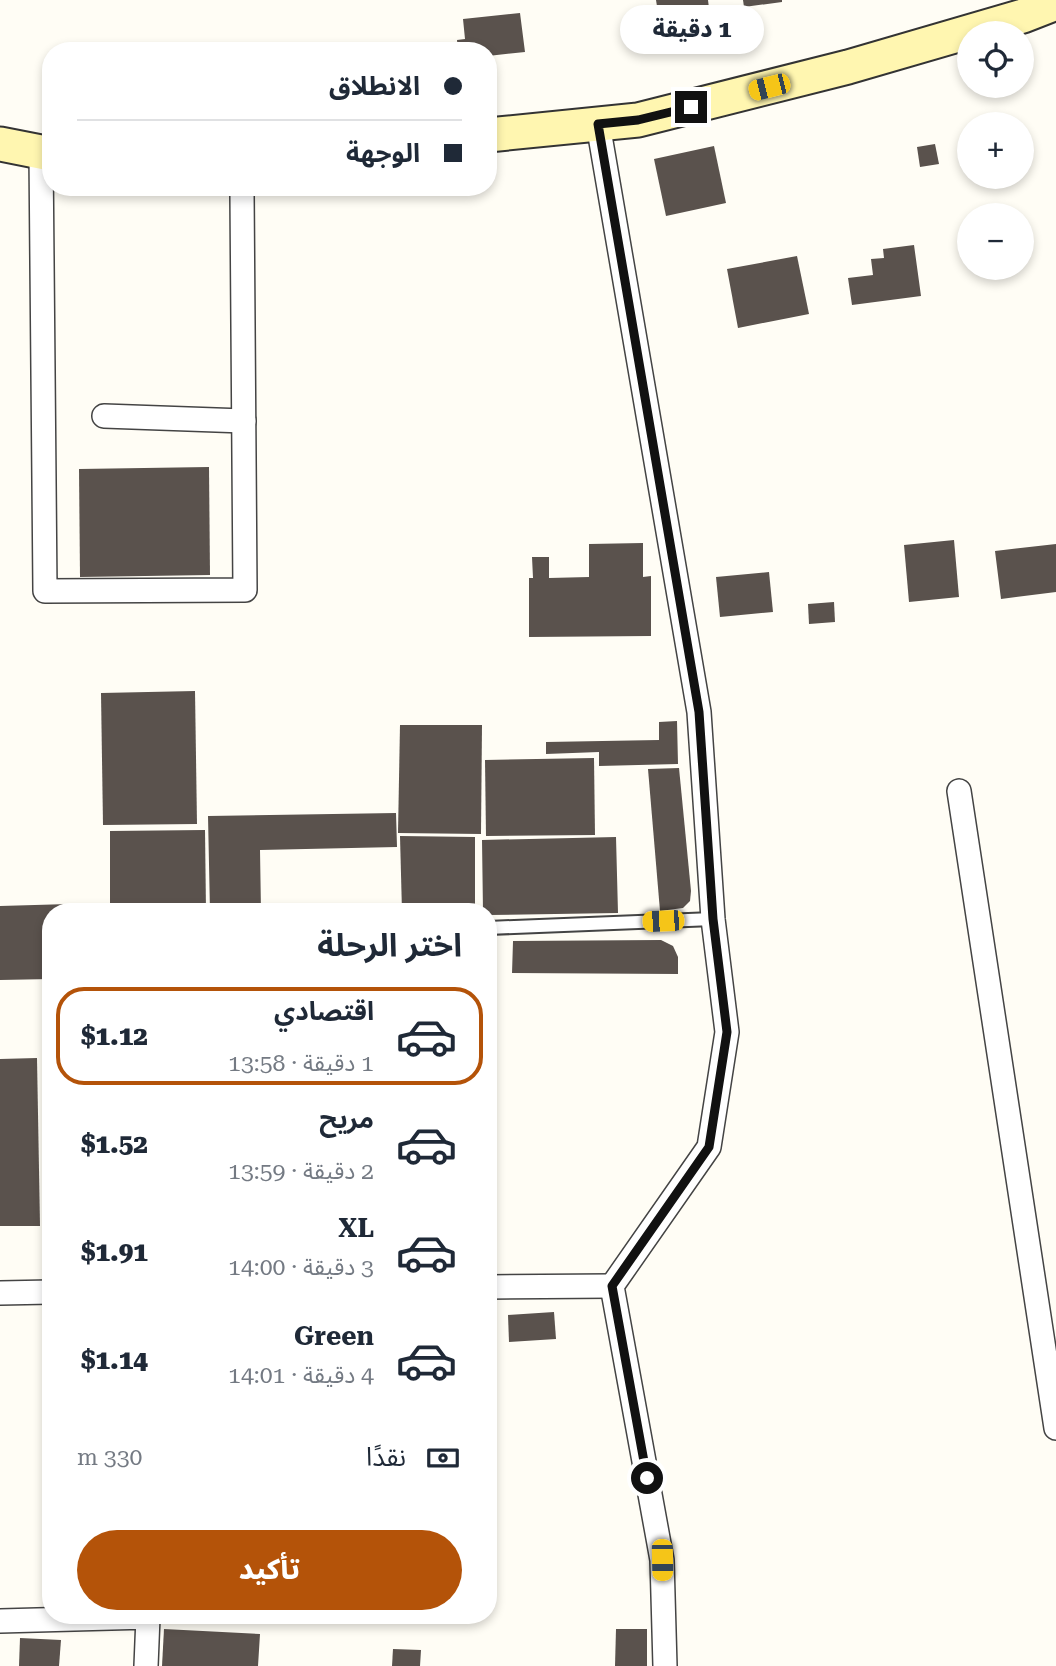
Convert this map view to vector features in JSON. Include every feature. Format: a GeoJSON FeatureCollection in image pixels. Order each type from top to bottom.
{"type":"FeatureCollection","features":[{"type":"Feature","properties":{"kind":"street"},"geometry":{"type":"LineString","coordinates":[[497,134],[638,120],[848,67],[1023,16],[1056,3]]}},
{"type":"Feature","properties":{"kind":"street"},"geometry":{"type":"LineString","coordinates":[[598,124],[699,712],[713,919],[727,1032],[709,1147],[612,1286],[662,1560],[665,1666]]}},
{"type":"Feature","properties":{"kind":"street"},"geometry":{"type":"LineString","coordinates":[[0,144],[42,152]]}},
{"type":"Feature","properties":{"kind":"street"},"geometry":{"type":"LineString","coordinates":[[46,196],[45,591],[245,590],[242,196]]}},
{"type":"Feature","properties":{"kind":"street"},"geometry":{"type":"LineString","coordinates":[[104,416],[244,421]]}},
{"type":"Feature","properties":{"kind":"street"},"geometry":{"type":"LineString","coordinates":[[959,791],[1056,1428]]}},
{"type":"Feature","properties":{"kind":"street"},"geometry":{"type":"LineString","coordinates":[[497,1287],[612,1286]]}},
{"type":"Feature","properties":{"kind":"street"},"geometry":{"type":"LineString","coordinates":[[0,1293],[42,1292]]}},
{"type":"Feature","properties":{"kind":"street"},"geometry":{"type":"LineString","coordinates":[[0,1621],[42,1620]]}},
{"type":"Feature","properties":{"kind":"street"},"geometry":{"type":"LineString","coordinates":[[146,1666],[148,1624]]}},
{"type":"Feature","properties":{"kind":"lane"},"geometry":{"type":"LineString","coordinates":[[497,928],[713,919]]}},
{"type":"Feature","properties":{"kind":"building"},"geometry":{"type":"Polygon","coordinates":[[[656,0],[708,0],[711,25],[708,26],[708,31],[662,37],[656,0]]]}},
{"type":"Feature","properties":{"kind":"building"},"geometry":{"type":"Polygon","coordinates":[[[743,0],[782,0],[782,2],[744,7],[743,0]]]}},
{"type":"Feature","properties":{"kind":"building"},"geometry":{"type":"Polygon","coordinates":[[[520,13],[525,52],[497,55],[497,42],[457,42],[465,39],[463,19],[520,13]]]}},
{"type":"Feature","properties":{"kind":"building"},"geometry":{"type":"Polygon","coordinates":[[[935,144],[939,164],[920,167],[917,147],[935,144]]]}},
{"type":"Feature","properties":{"kind":"building"},"geometry":{"type":"Polygon","coordinates":[[[714,146],[726,203],[666,216],[654,159],[714,146]]]}},
{"type":"Feature","properties":{"kind":"building"},"geometry":{"type":"Polygon","coordinates":[[[914,245],[921,296],[852,305],[848,278],[873,275],[871,259],[884,258],[883,249],[914,245]]]}},
{"type":"Feature","properties":{"kind":"building"},"geometry":{"type":"Polygon","coordinates":[[[797,256],[809,314],[738,328],[727,269],[797,256]]]}},
{"type":"Feature","properties":{"kind":"building"},"geometry":{"type":"Polygon","coordinates":[[[209,467],[210,575],[80,577],[79,469],[209,467]]]}},
{"type":"Feature","properties":{"kind":"building"},"geometry":{"type":"Polygon","coordinates":[[[954,540],[959,597],[909,602],[904,545],[954,540]]]}},
{"type":"Feature","properties":{"kind":"building"},"geometry":{"type":"Polygon","coordinates":[[[643,543],[643,577],[651,576],[651,636],[529,637],[529,578],[533,578],[532,557],[549,557],[549,578],[589,577],[589,544],[643,543]]]}},
{"type":"Feature","properties":{"kind":"building"},"geometry":{"type":"Polygon","coordinates":[[[1056,544],[1056,592],[1001,599],[995,551],[1056,544]]]}},
{"type":"Feature","properties":{"kind":"building"},"geometry":{"type":"Polygon","coordinates":[[[769,572],[773,612],[720,617],[716,577],[769,572]]]}},
{"type":"Feature","properties":{"kind":"building"},"geometry":{"type":"Polygon","coordinates":[[[834,602],[835,622],[809,624],[808,604],[834,602]]]}},
{"type":"Feature","properties":{"kind":"building"},"geometry":{"type":"Polygon","coordinates":[[[195,691],[197,824],[103,825],[101,693],[195,691]]]}},
{"type":"Feature","properties":{"kind":"building"},"geometry":{"type":"Polygon","coordinates":[[[677,721],[678,764],[599,766],[599,752],[546,754],[546,742],[659,740],[659,722],[677,721]]]}},
{"type":"Feature","properties":{"kind":"building"},"geometry":{"type":"Polygon","coordinates":[[[400,725],[482,725],[481,834],[398,833],[400,725]]]}},
{"type":"Feature","properties":{"kind":"building"},"geometry":{"type":"Polygon","coordinates":[[[594,758],[595,835],[486,836],[485,760],[594,758]]]}},
{"type":"Feature","properties":{"kind":"building"},"geometry":{"type":"Polygon","coordinates":[[[679,768],[690,901],[683,908],[660,911],[648,769],[679,768]]]}},
{"type":"Feature","properties":{"kind":"building"},"geometry":{"type":"Polygon","coordinates":[[[396,813],[397,847],[260,850],[261,903],[210,903],[208,816],[396,813]]]}},
{"type":"Feature","properties":{"kind":"building"},"geometry":{"type":"Polygon","coordinates":[[[205,830],[206,903],[110,903],[110,831],[205,830]]]}},
{"type":"Feature","properties":{"kind":"building"},"geometry":{"type":"Polygon","coordinates":[[[400,836],[475,837],[475,903],[402,903],[400,836]]]}},
{"type":"Feature","properties":{"kind":"building"},"geometry":{"type":"Polygon","coordinates":[[[616,837],[618,913],[497,915],[497,903],[483,903],[482,840],[616,837]]]}},
{"type":"Feature","properties":{"kind":"building"},"geometry":{"type":"Polygon","coordinates":[[[42,905],[42,979],[0,980],[0,906],[42,905]]]}},
{"type":"Feature","properties":{"kind":"building"},"geometry":{"type":"Polygon","coordinates":[[[661,940],[673,946],[678,957],[678,974],[512,973],[513,941],[661,940]]]}},
{"type":"Feature","properties":{"kind":"building"},"geometry":{"type":"Polygon","coordinates":[[[37,1058],[40,1226],[0,1226],[0,1059],[37,1058]]]}},
{"type":"Feature","properties":{"kind":"building"},"geometry":{"type":"Polygon","coordinates":[[[554,1312],[556,1339],[509,1342],[508,1315],[554,1312]]]}},
{"type":"Feature","properties":{"kind":"building"},"geometry":{"type":"Polygon","coordinates":[[[164,1629],[260,1634],[258,1666],[162,1666],[164,1629]]]}},
{"type":"Feature","properties":{"kind":"building"},"geometry":{"type":"Polygon","coordinates":[[[616,1629],[647,1629],[647,1666],[615,1666],[616,1629]]]}},
{"type":"Feature","properties":{"kind":"building"},"geometry":{"type":"Polygon","coordinates":[[[20,1638],[61,1640],[59,1666],[19,1666],[20,1638]]]}},
{"type":"Feature","properties":{"kind":"building"},"geometry":{"type":"Polygon","coordinates":[[[393,1649],[421,1650],[420,1666],[392,1666],[393,1649]]]}},
{"type":"Feature","properties":{"kind":"route"},"geometry":{"type":"LineString","coordinates":[[647,1478],[612,1286],[709,1147],[727,1032],[713,919],[699,712],[598,124],[638,120],[691,107]]}}]}
